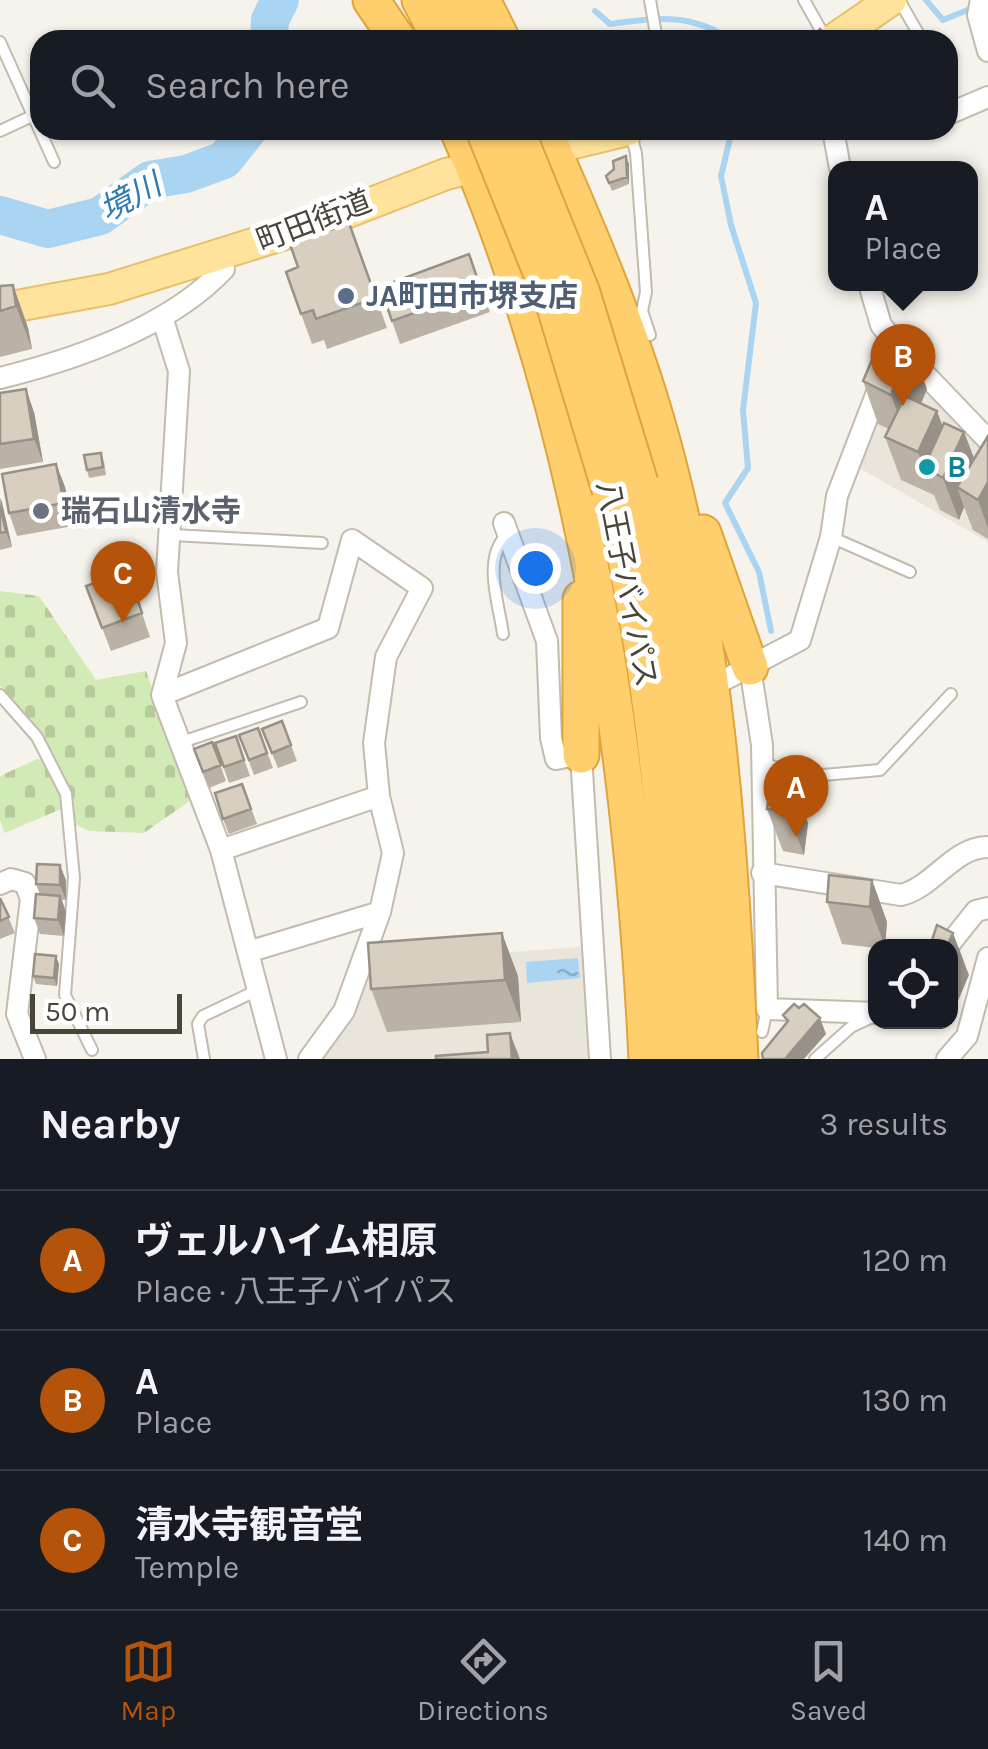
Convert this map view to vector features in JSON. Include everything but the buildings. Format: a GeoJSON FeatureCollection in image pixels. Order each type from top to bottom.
{"type":"FeatureCollection","features":[{"type":"Feature","properties":{"kind":"highway"},"geometry":{"type":"LineString","coordinates":[[371,0],[391,30]]}},
{"type":"Feature","properties":{"kind":"highway"},"geometry":{"type":"LineString","coordinates":[[393,0],[409,30]]}},
{"type":"Feature","properties":{"kind":"highway"},"geometry":{"type":"LineString","coordinates":[[420,0],[436,30]]}},
{"type":"Feature","properties":{"kind":"highway"},"geometry":{"type":"LineString","coordinates":[[454,0],[488,20]]}},
{"type":"Feature","properties":{"kind":"highway"},"geometry":{"type":"LineString","coordinates":[[462,140],[500,231],[532,335],[588,569],[627,792],[648,1059]]}},
{"type":"Feature","properties":{"kind":"highway","name":"八王子バイパス"},"geometry":{"type":"LineString","coordinates":[[488,140],[664,596],[686,739],[701,887],[710,1059]]}},
{"type":"Feature","properties":{"kind":"highway","name":"八王子バイパス"},"geometry":{"type":"LineString","coordinates":[[520,140],[582,293],[625,487],[635,603],[658,764],[679,1059]]}},
{"type":"Feature","properties":{"kind":"highway"},"geometry":{"type":"LineString","coordinates":[[549,141],[609,282],[655,416],[685,484],[736,674]]}},
{"type":"Feature","properties":{"kind":"highway"},"geometry":{"type":"LineString","coordinates":[[655,416],[703,626],[750,960],[751,1046]]}},
{"type":"Feature","properties":{"kind":"highway"},"geometry":{"type":"LineString","coordinates":[[588,569],[578,618],[594,748]]}},
{"type":"Feature","properties":{"kind":"main road"},"geometry":{"type":"LineString","coordinates":[[846,30],[892,0]]}},
{"type":"Feature","properties":{"kind":"main road","name":"町田街道"},"geometry":{"type":"LineString","coordinates":[[0,309],[109,289],[221,255],[549,141]]}},
{"type":"Feature","properties":{"kind":"street"},"geometry":{"type":"LineString","coordinates":[[981,0],[978,15],[988,51]]}},
{"type":"Feature","properties":{"kind":"street"},"geometry":{"type":"LineString","coordinates":[[958,110],[988,97]]}},
{"type":"Feature","properties":{"kind":"street"},"geometry":{"type":"LineString","coordinates":[[0,378],[106,342],[162,317],[212,282],[224,269],[221,255]]}},
{"type":"Feature","properties":{"kind":"street"},"geometry":{"type":"LineString","coordinates":[[871,291],[881,325],[895,343],[988,440]]}},
{"type":"Feature","properties":{"kind":"street"},"geometry":{"type":"LineString","coordinates":[[162,317],[180,371],[168,572],[176,643],[162,695],[221,850],[251,951],[276,1059]]}},
{"type":"Feature","properties":{"kind":"street"},"geometry":{"type":"LineString","coordinates":[[868,1014],[767,1008],[750,960],[762,872],[760,708],[736,674],[800,640],[832,537],[842,480],[874,408],[884,362],[895,343]]}},
{"type":"Feature","properties":{"kind":"street"},"geometry":{"type":"LineString","coordinates":[[507,528],[547,641],[556,759],[594,748],[600,1059]]}},
{"type":"Feature","properties":{"kind":"street"},"geometry":{"type":"LineString","coordinates":[[162,695],[328,628],[352,540],[422,588],[386,657],[374,743],[378,796],[392,853],[380,912],[344,1011],[309,1059]]}},
{"type":"Feature","properties":{"kind":"street"},"geometry":{"type":"LineString","coordinates":[[221,850],[378,796]]}},
{"type":"Feature","properties":{"kind":"street"},"geometry":{"type":"LineString","coordinates":[[762,872],[901,895],[921,888],[966,852],[988,847]]}},
{"type":"Feature","properties":{"kind":"street"},"geometry":{"type":"LineString","coordinates":[[0,884],[11,879],[25,883],[31,899],[17,1014],[35,1059]]}},
{"type":"Feature","properties":{"kind":"street"},"geometry":{"type":"LineString","coordinates":[[954,939],[976,911],[988,908]]}},
{"type":"Feature","properties":{"kind":"street"},"geometry":{"type":"LineString","coordinates":[[251,951],[380,912]]}},
{"type":"Feature","properties":{"kind":"street"},"geometry":{"type":"LineString","coordinates":[[946,1059],[967,1036],[988,958]]}},
{"type":"Feature","properties":{"kind":"lane"},"geometry":{"type":"LineString","coordinates":[[804,0],[824,30]]}},
{"type":"Feature","properties":{"kind":"lane"},"geometry":{"type":"LineString","coordinates":[[899,0],[916,30]]}},
{"type":"Feature","properties":{"kind":"lane"},"geometry":{"type":"LineString","coordinates":[[0,42],[30,111]]}},
{"type":"Feature","properties":{"kind":"lane"},"geometry":{"type":"LineString","coordinates":[[0,130],[30,117]]}},
{"type":"Feature","properties":{"kind":"lane"},"geometry":{"type":"LineString","coordinates":[[43,140],[54,162]]}},
{"type":"Feature","properties":{"kind":"lane"},"geometry":{"type":"LineString","coordinates":[[630,140],[638,173],[646,292],[642,311],[650,335]]}},
{"type":"Feature","properties":{"kind":"lane"},"geometry":{"type":"LineString","coordinates":[[504,634],[493,566],[507,528]]}},
{"type":"Feature","properties":{"kind":"lane"},"geometry":{"type":"LineString","coordinates":[[173,535],[322,543]]}},
{"type":"Feature","properties":{"kind":"lane"},"geometry":{"type":"LineString","coordinates":[[832,537],[910,572]]}},
{"type":"Feature","properties":{"kind":"lane"},"geometry":{"type":"LineString","coordinates":[[762,765],[823,776],[880,770],[951,694]]}},
{"type":"Feature","properties":{"kind":"lane"},"geometry":{"type":"LineString","coordinates":[[0,695],[37,737],[66,794],[74,878],[66,995],[92,1050]]}},
{"type":"Feature","properties":{"kind":"lane"},"geometry":{"type":"LineString","coordinates":[[179,743],[302,702]]}},
{"type":"Feature","properties":{"kind":"lane"},"geometry":{"type":"LineString","coordinates":[[204,1059],[198,1024],[203,1016],[261,989]]}},
{"type":"Feature","properties":{"kind":"lane"},"geometry":{"type":"LineString","coordinates":[[751,1046],[767,1008]]}},
{"type":"Feature","properties":{"kind":"lane"},"geometry":{"type":"LineString","coordinates":[[815,1059],[868,1018]]}},
{"type":"Feature","properties":{"kind":"shaded area"},"geometry":{"type":"Polygon","coordinates":[[[902,361],[988,446],[988,542],[856,466],[902,361]]]}},
{"type":"Feature","properties":{"kind":"shaded area"},"geometry":{"type":"Polygon","coordinates":[[[581,947],[589,1059],[320,1059],[352,1015],[375,962],[581,947]]]}},
{"type":"Feature","properties":{"kind":"green space"},"geometry":{"type":"Polygon","coordinates":[[[0,591],[39,596],[96,680],[146,671],[191,800],[144,833],[89,831],[72,823],[72,796],[52,751],[0,686],[0,591]]]}},
{"type":"Feature","properties":{"kind":"green space"},"geometry":{"type":"Polygon","coordinates":[[[37,759],[44,760],[58,786],[61,809],[5,833],[0,821],[0,776],[37,759]]]}},
{"type":"Feature","properties":{"kind":"water"},"geometry":{"type":"Polygon","coordinates":[[[578,958],[580,978],[527,983],[526,962],[578,958]]]}},
{"type":"Feature","properties":{"kind":"waterway","name":"境川"},"geometry":{"type":"LineString","coordinates":[[270,30],[280,0]]}},
{"type":"Feature","properties":{"kind":"waterway"},"geometry":{"type":"LineString","coordinates":[[926,0],[943,20],[970,9]]}},
{"type":"Feature","properties":{"kind":"waterway"},"geometry":{"type":"LineString","coordinates":[[595,11],[610,24],[673,19],[714,30]]}},
{"type":"Feature","properties":{"kind":"waterway","name":"境川"},"geometry":{"type":"LineString","coordinates":[[0,215],[48,229],[100,216],[150,180],[186,174],[224,160],[240,140]]}},
{"type":"Feature","properties":{"kind":"waterway"},"geometry":{"type":"LineString","coordinates":[[730,140],[721,176],[731,225],[756,303],[743,410],[748,468],[725,503],[759,572],[771,631]]}},
{"type":"Feature","properties":{"kind":"place","name":"JA町田市堺支店"},"geometry":{"type":"Point","coordinates":[346,296]}},
{"type":"Feature","properties":{"kind":"place","name":"A"},"geometry":{"type":"Point","coordinates":[903,406]}},
{"type":"Feature","properties":{"kind":"place","name":"B"},"geometry":{"type":"Point","coordinates":[927,467]}},
{"type":"Feature","properties":{"kind":"place","name":"瑞石山清水寺"},"geometry":{"type":"Point","coordinates":[41,511]}},
{"type":"Feature","properties":{"kind":"place","name":"清水寺観音堂"},"geometry":{"type":"Point","coordinates":[123,623]}},
{"type":"Feature","properties":{"kind":"place","name":"ヴェルハイム相原"},"geometry":{"type":"Point","coordinates":[796,837]}}]}
